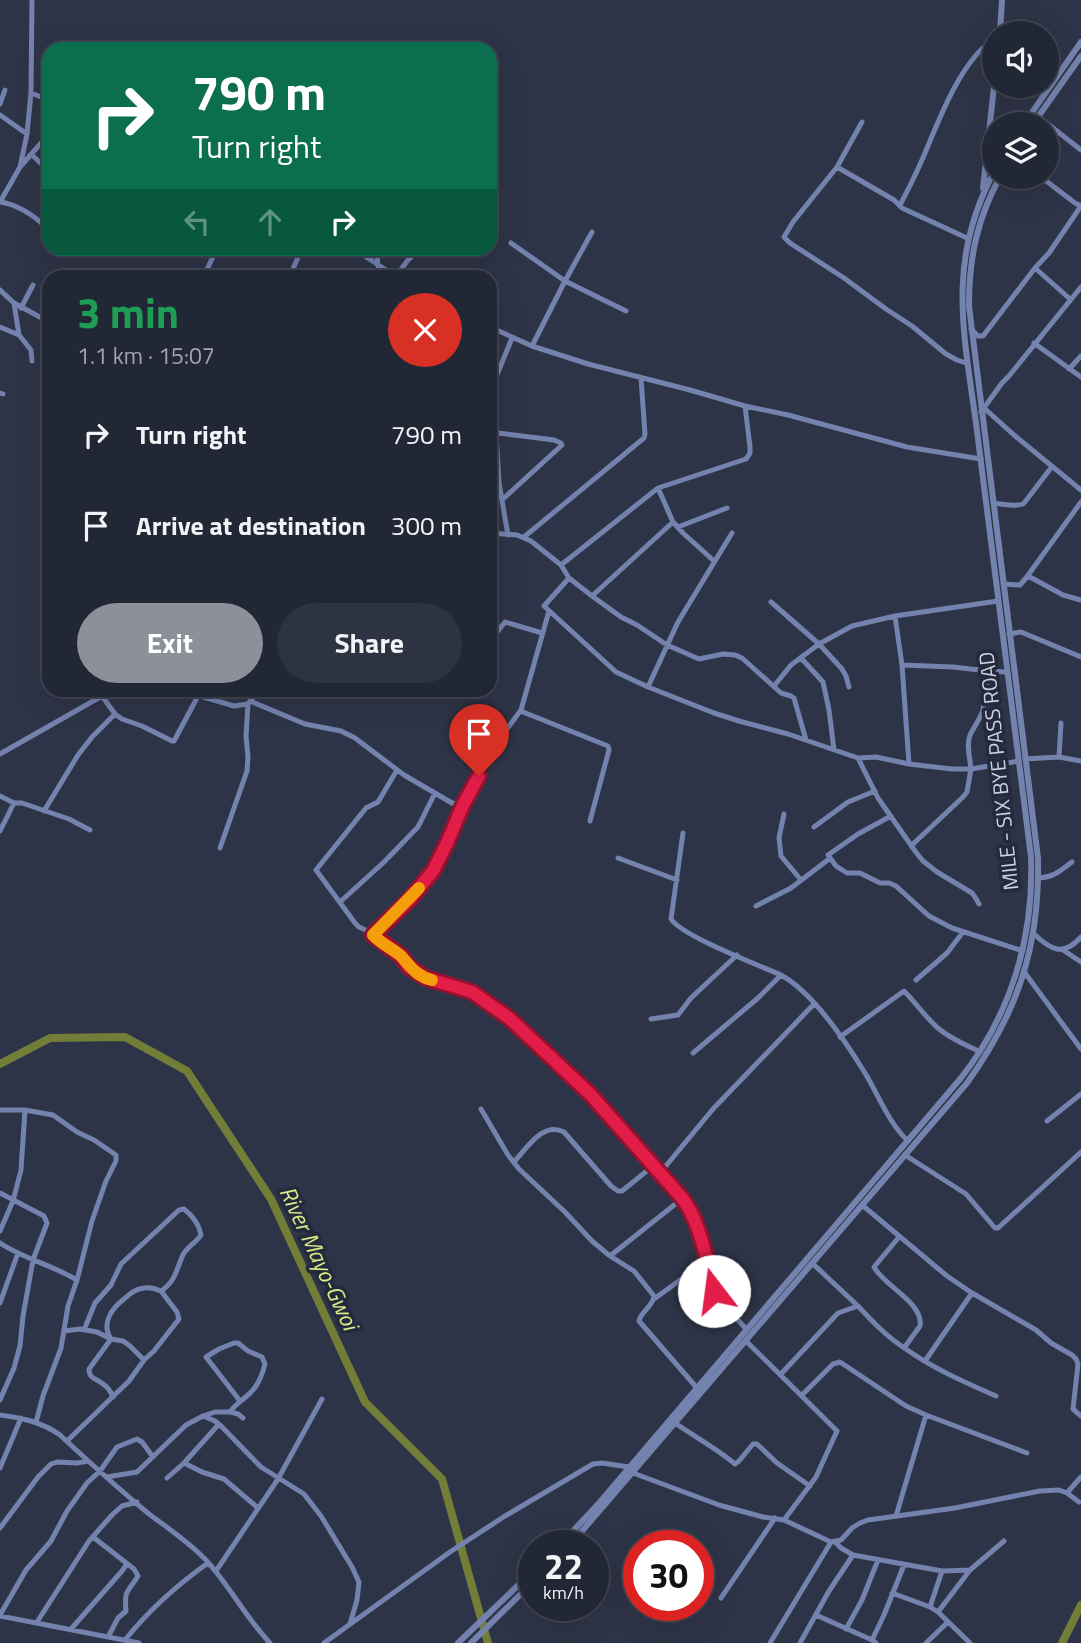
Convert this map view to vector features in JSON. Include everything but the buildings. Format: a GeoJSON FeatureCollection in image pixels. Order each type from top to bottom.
{"type":"FeatureCollection","features":[{"type":"Feature","properties":{"kind":"street"},"geometry":{"type":"LineString","coordinates":[[20,167],[32,93],[32,0]]}},
{"type":"Feature","properties":{"kind":"street"},"geometry":{"type":"LineString","coordinates":[[1001,21],[1002,0]]}},
{"type":"Feature","properties":{"kind":"street"},"geometry":{"type":"LineString","coordinates":[[1032,112],[1081,42]]}},
{"type":"Feature","properties":{"kind":"street"},"geometry":{"type":"LineString","coordinates":[[900,205],[950,95],[982,49]]}},
{"type":"Feature","properties":{"kind":"street"},"geometry":{"type":"LineString","coordinates":[[1042,112],[1081,56]]}},
{"type":"Feature","properties":{"kind":"street"},"geometry":{"type":"LineString","coordinates":[[0,104],[5,90]]}},
{"type":"Feature","properties":{"kind":"street"},"geometry":{"type":"LineString","coordinates":[[32,93],[42,97]]}},
{"type":"Feature","properties":{"kind":"street"},"geometry":{"type":"LineString","coordinates":[[982,215],[993,98]]}},
{"type":"Feature","properties":{"kind":"street"},"geometry":{"type":"LineString","coordinates":[[0,115],[27,134]]}},
{"type":"Feature","properties":{"kind":"street"},"geometry":{"type":"LineString","coordinates":[[862,122],[837,167],[784,237],[912,326],[946,354],[966,363]]}},
{"type":"Feature","properties":{"kind":"street"},"geometry":{"type":"LineString","coordinates":[[1059,132],[1081,149]]}},
{"type":"Feature","properties":{"kind":"street"},"geometry":{"type":"LineString","coordinates":[[42,143],[20,167],[0,202],[11,203],[42,223]]}},
{"type":"Feature","properties":{"kind":"street"},"geometry":{"type":"LineString","coordinates":[[32,155],[42,164]]}},
{"type":"Feature","properties":{"kind":"street"},"geometry":{"type":"LineString","coordinates":[[837,167],[902,208],[967,238]]}},
{"type":"Feature","properties":{"kind":"street","name":"MILE - SIX BYE PASS ROAD"},"geometry":{"type":"LineString","coordinates":[[574,1530],[631,1470],[692,1398],[697,1388],[961,1078],[980,1052],[1004,1007],[1015,979],[1029,920],[1031,873],[1022,760],[1007,672],[998,601],[997,567],[966,363],[961,306],[967,238],[985,189]]}},
{"type":"Feature","properties":{"kind":"street"},"geometry":{"type":"LineString","coordinates":[[582,1530],[631,1470],[675,1423],[692,1398],[746,1341],[967,1083],[1011,1010],[1024,973],[1034,934],[1038,878],[1036,836],[1022,760],[1003,584],[997,567],[993,503],[971,329],[969,286],[975,240],[982,215],[994,189]]}},
{"type":"Feature","properties":{"kind":"street"},"geometry":{"type":"LineString","coordinates":[[971,329],[978,336],[983,336],[1049,253],[1081,206],[1057,189]]}},
{"type":"Feature","properties":{"kind":"street"},"geometry":{"type":"LineString","coordinates":[[532,346],[592,232]]}},
{"type":"Feature","properties":{"kind":"street"},"geometry":{"type":"LineString","coordinates":[[510,243],[565,281],[626,311]]}},
{"type":"Feature","properties":{"kind":"street"},"geometry":{"type":"LineString","coordinates":[[365,256],[385,270]]}},
{"type":"Feature","properties":{"kind":"street"},"geometry":{"type":"LineString","coordinates":[[377,256],[378,265]]}},
{"type":"Feature","properties":{"kind":"street"},"geometry":{"type":"LineString","coordinates":[[399,270],[412,256]]}},
{"type":"Feature","properties":{"kind":"street"},"geometry":{"type":"LineString","coordinates":[[1035,268],[1070,299]]}},
{"type":"Feature","properties":{"kind":"street"},"geometry":{"type":"LineString","coordinates":[[21,308],[33,285]]}},
{"type":"Feature","properties":{"kind":"street"},"geometry":{"type":"LineString","coordinates":[[983,410],[1081,287]]}},
{"type":"Feature","properties":{"kind":"street"},"geometry":{"type":"LineString","coordinates":[[0,289],[14,303],[42,319]]}},
{"type":"Feature","properties":{"kind":"street"},"geometry":{"type":"LineString","coordinates":[[14,303],[19,335]]}},
{"type":"Feature","properties":{"kind":"street"},"geometry":{"type":"LineString","coordinates":[[0,327],[19,335],[31,350],[32,361]]}},
{"type":"Feature","properties":{"kind":"street"},"geometry":{"type":"LineString","coordinates":[[497,330],[532,346],[588,364],[745,406],[908,447],[981,459]]}},
{"type":"Feature","properties":{"kind":"street"},"geometry":{"type":"LineString","coordinates":[[497,375],[512,338]]}},
{"type":"Feature","properties":{"kind":"street"},"geometry":{"type":"LineString","coordinates":[[1034,343],[1081,377]]}},
{"type":"Feature","properties":{"kind":"street"},"geometry":{"type":"LineString","coordinates":[[1069,369],[1081,356]]}},
{"type":"Feature","properties":{"kind":"street"},"geometry":{"type":"LineString","coordinates":[[524,537],[644,438],[641,378]]}},
{"type":"Feature","properties":{"kind":"street"},"geometry":{"type":"LineString","coordinates":[[561,565],[658,488],[746,459],[750,447],[745,406]]}},
{"type":"Feature","properties":{"kind":"street"},"geometry":{"type":"LineString","coordinates":[[983,410],[1081,490]]}},
{"type":"Feature","properties":{"kind":"street"},"geometry":{"type":"LineString","coordinates":[[497,433],[554,440],[562,445],[503,499]]}},
{"type":"Feature","properties":{"kind":"street"},"geometry":{"type":"LineString","coordinates":[[497,466],[508,534]]}},
{"type":"Feature","properties":{"kind":"street"},"geometry":{"type":"LineString","coordinates":[[993,503],[1023,504],[1052,467]]}},
{"type":"Feature","properties":{"kind":"street"},"geometry":{"type":"LineString","coordinates":[[658,488],[675,525],[714,561]]}},
{"type":"Feature","properties":{"kind":"street"},"geometry":{"type":"LineString","coordinates":[[1003,584],[1020,585],[1081,502]]}},
{"type":"Feature","properties":{"kind":"street"},"geometry":{"type":"LineString","coordinates":[[592,596],[675,525],[727,508]]}},
{"type":"Feature","properties":{"kind":"street"},"geometry":{"type":"LineString","coordinates":[[497,533],[524,537],[531,541],[561,565],[569,578],[592,596],[667,645],[699,659],[723,654],[742,658],[781,693],[794,698],[806,740]]}},
{"type":"Feature","properties":{"kind":"street"},"geometry":{"type":"LineString","coordinates":[[648,687],[678,622],[732,533]]}},
{"type":"Feature","properties":{"kind":"street"},"geometry":{"type":"LineString","coordinates":[[1026,578],[1030,577],[1063,595],[1081,600]]}},
{"type":"Feature","properties":{"kind":"street"},"geometry":{"type":"LineString","coordinates":[[569,578],[544,606],[610,668],[648,687],[727,717],[858,758],[876,757],[952,769],[971,769],[1059,757],[1081,761]]}},
{"type":"Feature","properties":{"kind":"street"},"geometry":{"type":"LineString","coordinates":[[774,686],[791,665],[819,644],[852,626],[895,616],[998,601]]}},
{"type":"Feature","properties":{"kind":"street"},"geometry":{"type":"LineString","coordinates":[[771,602],[819,644],[842,669],[849,687]]}},
{"type":"Feature","properties":{"kind":"street"},"geometry":{"type":"LineString","coordinates":[[373,935],[410,899],[433,871],[463,805],[472,792],[488,752],[521,709],[549,611]]}},
{"type":"Feature","properties":{"kind":"street"},"geometry":{"type":"LineString","coordinates":[[895,616],[902,665],[909,764]]}},
{"type":"Feature","properties":{"kind":"street"},"geometry":{"type":"LineString","coordinates":[[497,632],[505,622],[542,633]]}},
{"type":"Feature","properties":{"kind":"street"},"geometry":{"type":"LineString","coordinates":[[1009,634],[1021,632],[1081,657]]}},
{"type":"Feature","properties":{"kind":"street"},"geometry":{"type":"LineString","coordinates":[[801,658],[823,682],[834,750]]}},
{"type":"Feature","properties":{"kind":"street"},"geometry":{"type":"LineString","coordinates":[[902,665],[1007,672]]}},
{"type":"Feature","properties":{"kind":"street"},"geometry":{"type":"LineString","coordinates":[[912,845],[967,792],[971,769],[970,735],[982,710],[988,671]]}},
{"type":"Feature","properties":{"kind":"street"},"geometry":{"type":"LineString","coordinates":[[0,754],[100,697]]}},
{"type":"Feature","properties":{"kind":"street"},"geometry":{"type":"LineString","coordinates":[[103,697],[122,719],[172,741],[197,697]]}},
{"type":"Feature","properties":{"kind":"street"},"geometry":{"type":"LineString","coordinates":[[202,697],[234,706],[249,702],[304,724],[341,731],[355,738],[397,770],[452,803],[463,805]]}},
{"type":"Feature","properties":{"kind":"street"},"geometry":{"type":"LineString","coordinates":[[220,848],[247,771],[246,736],[249,702],[253,697]]}},
{"type":"Feature","properties":{"kind":"street"},"geometry":{"type":"LineString","coordinates":[[521,709],[608,746],[590,821]]}},
{"type":"Feature","properties":{"kind":"street"},"geometry":{"type":"LineString","coordinates":[[44,811],[78,755],[115,714]]}},
{"type":"Feature","properties":{"kind":"street"},"geometry":{"type":"LineString","coordinates":[[1059,757],[1061,723]]}},
{"type":"Feature","properties":{"kind":"street"},"geometry":{"type":"LineString","coordinates":[[858,758],[875,792],[923,861],[972,893],[979,904]]}},
{"type":"Feature","properties":{"kind":"street"},"geometry":{"type":"LineString","coordinates":[[397,770],[378,802],[366,808],[316,870],[359,927],[401,956],[409,967],[426,978],[472,992],[509,1018],[590,1094],[690,1208],[715,1294],[747,1330]]}},
{"type":"Feature","properties":{"kind":"street"},"geometry":{"type":"LineString","coordinates":[[814,827],[848,802],[875,792]]}},
{"type":"Feature","properties":{"kind":"street"},"geometry":{"type":"LineString","coordinates":[[340,902],[392,855],[418,827],[435,793]]}},
{"type":"Feature","properties":{"kind":"street"},"geometry":{"type":"LineString","coordinates":[[0,796],[14,803],[22,803],[69,819],[90,830]]}},
{"type":"Feature","properties":{"kind":"street"},"geometry":{"type":"LineString","coordinates":[[0,831],[14,803]]}},
{"type":"Feature","properties":{"kind":"street"},"geometry":{"type":"LineString","coordinates":[[784,814],[779,838],[781,856],[802,880]]}},
{"type":"Feature","properties":{"kind":"street"},"geometry":{"type":"LineString","coordinates":[[757,906],[791,888],[829,859],[828,855],[891,816]]}},
{"type":"Feature","properties":{"kind":"street"},"geometry":{"type":"LineString","coordinates":[[683,833],[672,922],[688,933],[793,981],[840,1037],[864,1072],[890,1121],[908,1141]]}},
{"type":"Feature","properties":{"kind":"street"},"geometry":{"type":"LineString","coordinates":[[618,858],[677,880]]}},
{"type":"Feature","properties":{"kind":"street"},"geometry":{"type":"LineString","coordinates":[[829,859],[847,873],[860,873],[880,883],[896,886],[929,916],[952,928],[1023,951]]}},
{"type":"Feature","properties":{"kind":"street"},"geometry":{"type":"LineString","coordinates":[[1038,878],[1050,877],[1072,862]]}},
{"type":"Feature","properties":{"kind":"street"},"geometry":{"type":"LineString","coordinates":[[916,981],[947,953],[963,932]]}},
{"type":"Feature","properties":{"kind":"street"},"geometry":{"type":"LineString","coordinates":[[1034,934],[1049,947],[1063,950],[1081,962]]}},
{"type":"Feature","properties":{"kind":"street"},"geometry":{"type":"LineString","coordinates":[[1063,950],[1081,937]]}},
{"type":"Feature","properties":{"kind":"street"},"geometry":{"type":"LineString","coordinates":[[651,1018],[678,1015],[691,998],[737,955]]}},
{"type":"Feature","properties":{"kind":"street"},"geometry":{"type":"LineString","coordinates":[[1024,973],[1081,1049]]}},
{"type":"Feature","properties":{"kind":"street"},"geometry":{"type":"LineString","coordinates":[[693,1053],[781,975]]}},
{"type":"Feature","properties":{"kind":"street"},"geometry":{"type":"LineString","coordinates":[[840,1037],[904,991],[939,1029],[980,1052]]}},
{"type":"Feature","properties":{"kind":"street"},"geometry":{"type":"LineString","coordinates":[[660,1173],[713,1109],[814,1004]]}},
{"type":"Feature","properties":{"kind":"street"},"geometry":{"type":"LineString","coordinates":[[1047,1121],[1081,1094]]}},
{"type":"Feature","properties":{"kind":"street"},"geometry":{"type":"LineString","coordinates":[[481,1109],[519,1169],[592,1241],[634,1271],[654,1299]]}},
{"type":"Feature","properties":{"kind":"street"},"geometry":{"type":"LineString","coordinates":[[0,1110],[25,1110],[54,1115],[117,1157],[92,1221],[68,1306],[61,1348],[36,1422]]}},
{"type":"Feature","properties":{"kind":"street"},"geometry":{"type":"LineString","coordinates":[[0,1231],[22,1170],[25,1110]]}},
{"type":"Feature","properties":{"kind":"street"},"geometry":{"type":"LineString","coordinates":[[514,1162],[542,1132],[558,1129],[564,1132],[618,1191],[622,1191],[653,1166]]}},
{"type":"Feature","properties":{"kind":"street"},"geometry":{"type":"LineString","coordinates":[[905,1155],[966,1194],[995,1228],[998,1228],[1081,1152]]}},
{"type":"Feature","properties":{"kind":"street"},"geometry":{"type":"LineString","coordinates":[[0,1193],[44,1216],[47,1223],[33,1260],[20,1346],[0,1401]]}},
{"type":"Feature","properties":{"kind":"street"},"geometry":{"type":"LineString","coordinates":[[610,1256],[682,1198]]}},
{"type":"Feature","properties":{"kind":"street"},"geometry":{"type":"LineString","coordinates":[[862,1205],[947,1276],[1036,1330],[1076,1359],[1078,1364],[1073,1409],[1081,1416]]}},
{"type":"Feature","properties":{"kind":"street"},"geometry":{"type":"LineString","coordinates":[[84,1330],[95,1303],[111,1284],[121,1264],[179,1210],[184,1209],[197,1222],[201,1235],[183,1254],[176,1276],[161,1291]]}},
{"type":"Feature","properties":{"kind":"street"},"geometry":{"type":"LineString","coordinates":[[899,1237],[874,1267],[914,1306],[920,1316],[920,1326],[904,1348]]}},
{"type":"Feature","properties":{"kind":"street"},"geometry":{"type":"LineString","coordinates":[[0,1243],[77,1280]]}},
{"type":"Feature","properties":{"kind":"street"},"geometry":{"type":"LineString","coordinates":[[0,1303],[18,1253]]}},
{"type":"Feature","properties":{"kind":"street"},"geometry":{"type":"LineString","coordinates":[[812,1263],[904,1348],[947,1374],[996,1396]]}},
{"type":"Feature","properties":{"kind":"street"},"geometry":{"type":"LineString","coordinates":[[697,1388],[639,1321],[640,1315],[654,1299],[694,1270],[708,1268]]}},
{"type":"Feature","properties":{"kind":"street"},"geometry":{"type":"LineString","coordinates":[[67,1441],[129,1381],[179,1319],[177,1312],[161,1291],[144,1288],[134,1291],[113,1308],[107,1324],[107,1333],[111,1339]]}},
{"type":"Feature","properties":{"kind":"street"},"geometry":{"type":"LineString","coordinates":[[925,1361],[972,1293]]}},
{"type":"Feature","properties":{"kind":"street"},"geometry":{"type":"LineString","coordinates":[[780,1375],[838,1313],[858,1306]]}},
{"type":"Feature","properties":{"kind":"street"},"geometry":{"type":"LineString","coordinates":[[64,1331],[80,1329],[123,1341],[144,1360]]}},
{"type":"Feature","properties":{"kind":"street"},"geometry":{"type":"LineString","coordinates":[[111,1339],[89,1369],[89,1374],[104,1384],[113,1397]]}},
{"type":"Feature","properties":{"kind":"street"},"geometry":{"type":"LineString","coordinates":[[746,1341],[836,1429],[837,1433],[810,1486],[785,1520]]}},
{"type":"Feature","properties":{"kind":"street"},"geometry":{"type":"LineString","coordinates":[[230,1412],[253,1391],[265,1364],[262,1357],[234,1343],[207,1355],[206,1359],[240,1401]]}},
{"type":"Feature","properties":{"kind":"street"},"geometry":{"type":"LineString","coordinates":[[802,1395],[833,1364],[840,1363],[926,1415],[1027,1453]]}},
{"type":"Feature","properties":{"kind":"street"},"geometry":{"type":"LineString","coordinates":[[216,1572],[278,1479],[322,1399]]}},
{"type":"Feature","properties":{"kind":"street"},"geometry":{"type":"LineString","coordinates":[[107,1477],[137,1472],[186,1425],[203,1416],[215,1412],[230,1412],[243,1418]]}},
{"type":"Feature","properties":{"kind":"street"},"geometry":{"type":"LineString","coordinates":[[0,1415],[36,1422],[53,1430],[136,1502],[179,1535],[216,1572],[270,1643]]}},
{"type":"Feature","properties":{"kind":"street"},"geometry":{"type":"LineString","coordinates":[[896,1516],[926,1415]]}},
{"type":"Feature","properties":{"kind":"street"},"geometry":{"type":"LineString","coordinates":[[203,1416],[219,1424],[261,1467],[304,1494],[321,1516],[359,1582],[357,1600],[349,1625]]}},
{"type":"Feature","properties":{"kind":"street"},"geometry":{"type":"LineString","coordinates":[[0,1468],[21,1418]]}},
{"type":"Feature","properties":{"kind":"street"},"geometry":{"type":"LineString","coordinates":[[675,1423],[735,1464],[753,1444],[757,1444],[777,1463],[810,1486]]}},
{"type":"Feature","properties":{"kind":"street"},"geometry":{"type":"LineString","coordinates":[[167,1478],[219,1424]]}},
{"type":"Feature","properties":{"kind":"street"},"geometry":{"type":"LineString","coordinates":[[139,1643],[0,1615],[26,1570],[51,1541],[67,1511],[117,1447],[137,1439],[153,1457]]}},
{"type":"Feature","properties":{"kind":"street"},"geometry":{"type":"LineString","coordinates":[[0,1528],[51,1464],[88,1461]]}},
{"type":"Feature","properties":{"kind":"street"},"geometry":{"type":"LineString","coordinates":[[184,1463],[224,1479],[258,1508]]}},
{"type":"Feature","properties":{"kind":"street"},"geometry":{"type":"LineString","coordinates":[[324,1643],[450,1552],[593,1464],[602,1463],[631,1470],[719,1505],[785,1520],[833,1542],[853,1555],[942,1571],[970,1570]]}},
{"type":"Feature","properties":{"kind":"street"},"geometry":{"type":"LineString","coordinates":[[1067,1493],[1081,1477]]}},
{"type":"Feature","properties":{"kind":"street"},"geometry":{"type":"LineString","coordinates":[[770,1643],[833,1542],[841,1540],[860,1522],[955,1508],[1040,1491],[1059,1490],[1079,1502]]}},
{"type":"Feature","properties":{"kind":"street"},"geometry":{"type":"LineString","coordinates":[[37,1622],[93,1537],[122,1506],[136,1502]]}},
{"type":"Feature","properties":{"kind":"street"},"geometry":{"type":"LineString","coordinates":[[721,1598],[775,1518]]}},
{"type":"Feature","properties":{"kind":"street"},"geometry":{"type":"LineString","coordinates":[[93,1537],[134,1569],[138,1576],[125,1594],[126,1611],[118,1618],[108,1637]]}},
{"type":"Feature","properties":{"kind":"street"},"geometry":{"type":"LineString","coordinates":[[938,1612],[970,1570],[1004,1541]]}},
{"type":"Feature","properties":{"kind":"street"},"geometry":{"type":"LineString","coordinates":[[800,1643],[853,1555]]}},
{"type":"Feature","properties":{"kind":"street"},"geometry":{"type":"LineString","coordinates":[[846,1629],[862,1600],[878,1560]]}},
{"type":"Feature","properties":{"kind":"street"},"geometry":{"type":"LineString","coordinates":[[125,1640],[166,1596],[208,1563]]}},
{"type":"Feature","properties":{"kind":"street"},"geometry":{"type":"LineString","coordinates":[[71,1629],[127,1564]]}},
{"type":"Feature","properties":{"kind":"street"},"geometry":{"type":"LineString","coordinates":[[816,1615],[874,1641],[904,1565]]}},
{"type":"Feature","properties":{"kind":"street"},"geometry":{"type":"LineString","coordinates":[[930,1607],[942,1571]]}},
{"type":"Feature","properties":{"kind":"street"},"geometry":{"type":"LineString","coordinates":[[458,1643],[518,1585]]}},
{"type":"Feature","properties":{"kind":"street"},"geometry":{"type":"LineString","coordinates":[[892,1593],[938,1612],[970,1643]]}},
{"type":"Feature","properties":{"kind":"street"},"geometry":{"type":"LineString","coordinates":[[471,1643],[518,1597]]}},
{"type":"Feature","properties":{"kind":"street"},"geometry":{"type":"LineString","coordinates":[[926,1643],[948,1622]]}},
{"type":"Feature","properties":{"kind":"waterway","name":"River Mayo-Gwoi"},"geometry":{"type":"LineString","coordinates":[[0,1064],[50,1038],[125,1037],[187,1071],[271,1199],[365,1402],[442,1479],[488,1643]]}},
{"type":"Feature","properties":{"kind":"waterway","name":"River Mayo-Gwoi"},"geometry":{"type":"LineString","coordinates":[[1062,1643],[1081,1605]]}},
{"type":"Feature","properties":{"kind":"slow traffic"},"geometry":{"type":"LineString","coordinates":[[419,888],[373,935],[401,956],[409,967],[432,980]]}},
{"type":"Feature","properties":{"kind":"route"},"geometry":{"type":"LineString","coordinates":[[479,776],[433,871],[410,899],[373,935],[401,956],[409,967],[426,978],[472,992],[509,1018],[590,1094],[690,1208],[714,1291]]}}]}
